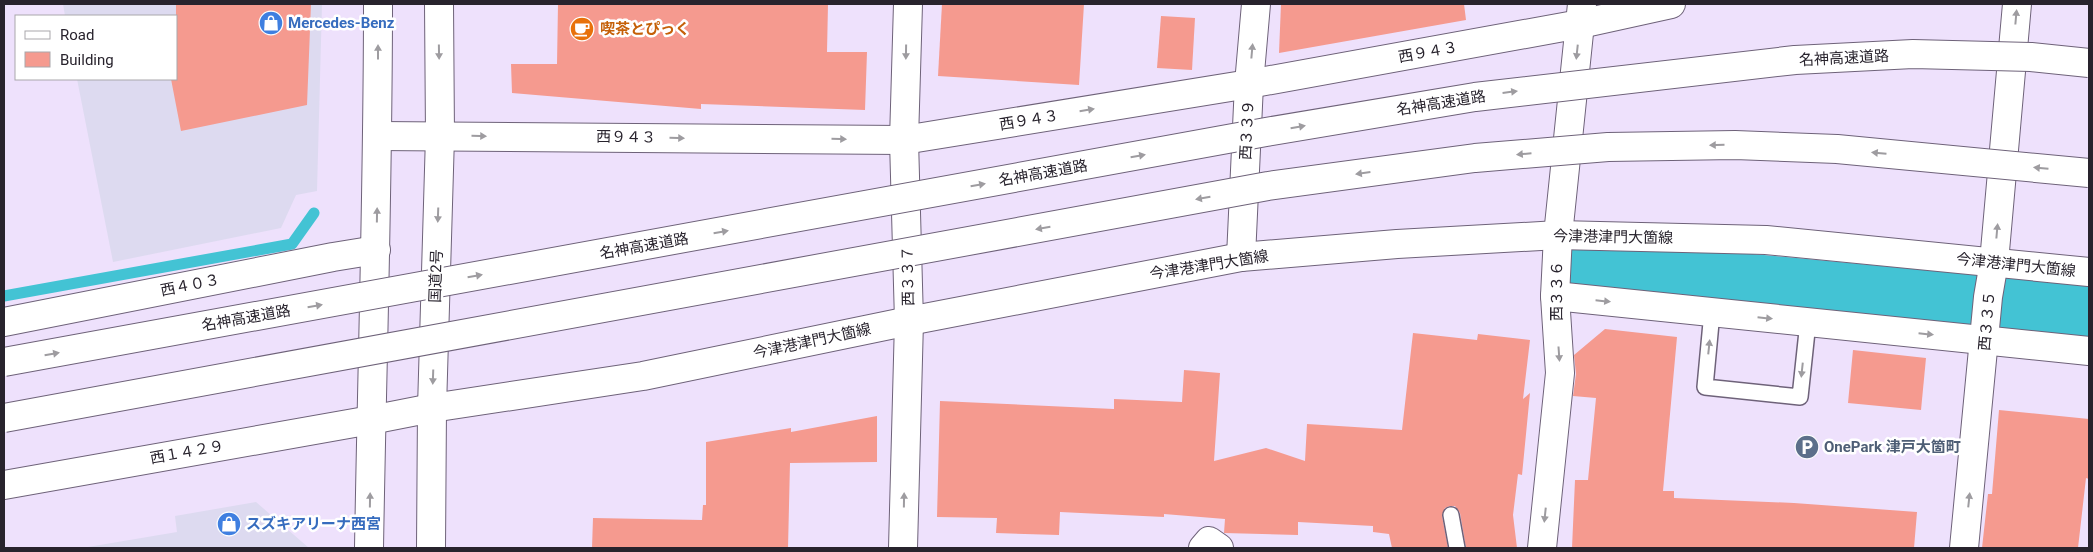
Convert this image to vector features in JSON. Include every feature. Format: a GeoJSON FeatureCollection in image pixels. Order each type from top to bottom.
{"type":"FeatureCollection","features":[{"type":"Feature","properties":{"kind":"main road"},"geometry":{"type":"LineString","coordinates":[[369,548],[378,136],[378,4]]}},
{"type":"Feature","properties":{"kind":"main road","name":"国道2号"},"geometry":{"type":"LineString","coordinates":[[431,548],[432,408],[440,136],[439,4]]}},
{"type":"Feature","properties":{"kind":"main road","name":"西３３７"},"geometry":{"type":"LineString","coordinates":[[903,548],[909,321],[904,140],[908,4]]}},
{"type":"Feature","properties":{"kind":"main road","name":"西３３９"},"geometry":{"type":"LineString","coordinates":[[1241,257],[1249,84],[1256,4]]}},
{"type":"Feature","properties":{"kind":"main road","name":"西９４３"},"geometry":{"type":"LineString","coordinates":[[378,136],[904,140],[1249,84],[1581,14],[1671,4]]}},
{"type":"Feature","properties":{"kind":"main road","name":"西３３５"},"geometry":{"type":"LineString","coordinates":[[1964,548],[1986,320],[1994,262],[2017,4]]}},
{"type":"Feature","properties":{"kind":"main road","name":"西３３６"},"geometry":{"type":"LineString","coordinates":[[1542,548],[1560,373],[1555,296],[1558,235],[1581,14]]}},
{"type":"Feature","properties":{"kind":"main road","name":"名神高速道路"},"geometry":{"type":"LineString","coordinates":[[4,362],[1266,132],[1475,97],[1795,60],[1913,54],[2030,57],[2089,62]]}},
{"type":"Feature","properties":{"kind":"main road"},"geometry":{"type":"LineString","coordinates":[[4,418],[1268,186],[1475,158],[1608,147],[1735,144],[1836,148],[2089,173]]}},
{"type":"Feature","properties":{"kind":"main road","name":"今津港津門大箇線"},"geometry":{"type":"LineString","coordinates":[[371,420],[432,408],[643,376],[909,321],[1241,257],[1397,244],[1558,235],[1766,240],[2089,272]]}},
{"type":"Feature","properties":{"kind":"main road","name":"西４０３"},"geometry":{"type":"LineString","coordinates":[[4,322],[376,250]]}},
{"type":"Feature","properties":{"kind":"main road"},"geometry":{"type":"LineString","coordinates":[[1555,296],[1808,322],[1986,320],[2089,351]]}},
{"type":"Feature","properties":{"kind":"main road","name":"西１４２９"},"geometry":{"type":"LineString","coordinates":[[4,484],[371,420]]}},
{"type":"Feature","properties":{"kind":"main road"},"geometry":{"type":"LineString","coordinates":[[1203,548],[1209,541],[1219,548]]}},
{"type":"Feature","properties":{"kind":"lane"},"geometry":{"type":"LineString","coordinates":[[1712,312],[1705,387],[1800,397],[1808,322]]}},
{"type":"Feature","properties":{"kind":"lane"},"geometry":{"type":"LineString","coordinates":[[1451,515],[1457,548]]}},
{"type":"Feature","properties":{"kind":"shaded area"},"geometry":{"type":"Polygon","coordinates":[[[63,4],[322,4],[317,191],[296,195],[281,228],[113,262],[77,80],[178,80],[178,15],[65,15],[63,4]]]}},
{"type":"Feature","properties":{"kind":"shaded area","name":"スズキアリーナ西宮"},"geometry":{"type":"Polygon","coordinates":[[[256,502],[309,548],[82,548],[177,532],[175,516],[256,502]]]}},
{"type":"Feature","properties":{"kind":"building"},"geometry":{"type":"Polygon","coordinates":[[[176,4],[311,4],[307,105],[181,131],[171,80],[178,80],[178,15],[176,15],[176,4]]]}},
{"type":"Feature","properties":{"kind":"building"},"geometry":{"type":"Polygon","coordinates":[[[558,4],[828,4],[827,52],[867,52],[865,110],[701,104],[701,109],[512,93],[511,64],[557,64],[558,4]]]}},
{"type":"Feature","properties":{"kind":"building"},"geometry":{"type":"Polygon","coordinates":[[[942,4],[1084,4],[1079,85],[938,76],[942,4]]]}},
{"type":"Feature","properties":{"kind":"building"},"geometry":{"type":"Polygon","coordinates":[[[1281,4],[1464,4],[1466,20],[1279,53],[1281,4]]]}},
{"type":"Feature","properties":{"kind":"building"},"geometry":{"type":"Polygon","coordinates":[[[1161,16],[1195,18],[1192,70],[1157,68],[1161,16]]]}},
{"type":"Feature","properties":{"kind":"building"},"geometry":{"type":"Polygon","coordinates":[[[1605,329],[1677,337],[1663,491],[1674,491],[1674,498],[1794,503],[1917,512],[1914,548],[1572,548],[1575,480],[1588,480],[1596,398],[1573,396],[1576,374],[1574,355],[1605,329]]]}},
{"type":"Feature","properties":{"kind":"building"},"geometry":{"type":"Polygon","coordinates":[[[1413,333],[1477,340],[1478,334],[1530,340],[1523,399],[1530,393],[1522,475],[1518,474],[1513,515],[1517,548],[1466,548],[1460,513],[1455,506],[1445,508],[1442,516],[1448,548],[1392,548],[1389,534],[1373,532],[1373,526],[1298,522],[1298,535],[1224,533],[1225,519],[1164,514],[1164,517],[1060,512],[1059,535],[996,533],[997,518],[937,517],[940,401],[1114,409],[1114,399],[1182,402],[1184,370],[1220,373],[1214,461],[1266,448],[1305,461],[1307,424],[1402,430],[1413,333]]]}},
{"type":"Feature","properties":{"kind":"building"},"geometry":{"type":"Polygon","coordinates":[[[1853,350],[1926,358],[1921,410],[1848,403],[1853,350]]]}},
{"type":"Feature","properties":{"kind":"building"},"geometry":{"type":"Polygon","coordinates":[[[1999,410],[2089,419],[2089,479],[2086,478],[2078,548],[1982,548],[1988,494],[1992,494],[1999,410]]]}},
{"type":"Feature","properties":{"kind":"building"},"geometry":{"type":"Polygon","coordinates":[[[877,416],[877,462],[790,463],[788,548],[592,548],[593,518],[702,520],[703,505],[706,505],[706,442],[791,428],[791,432],[877,416]]]}},
{"type":"Feature","properties":{"kind":"waterway"},"geometry":{"type":"LineString","coordinates":[[4,296],[292,244],[314,213]]}},
{"type":"Feature","properties":{"kind":"waterway"},"geometry":{"type":"LineString","coordinates":[[1585,274],[2089,321]]}},
{"type":"Feature","properties":{"kind":"place","name":"Mercedes-Benz"},"geometry":{"type":"Point","coordinates":[271,23]}},
{"type":"Feature","properties":{"kind":"place","name":"喫茶とぴっく"},"geometry":{"type":"Point","coordinates":[582,29]}},
{"type":"Feature","properties":{"kind":"place","name":"OnePark 津戸大箇町"},"geometry":{"type":"Point","coordinates":[1807,447]}},
{"type":"Feature","properties":{"kind":"place","name":"スズキアリーナ西宮"},"geometry":{"type":"Point","coordinates":[229,524]}}]}
